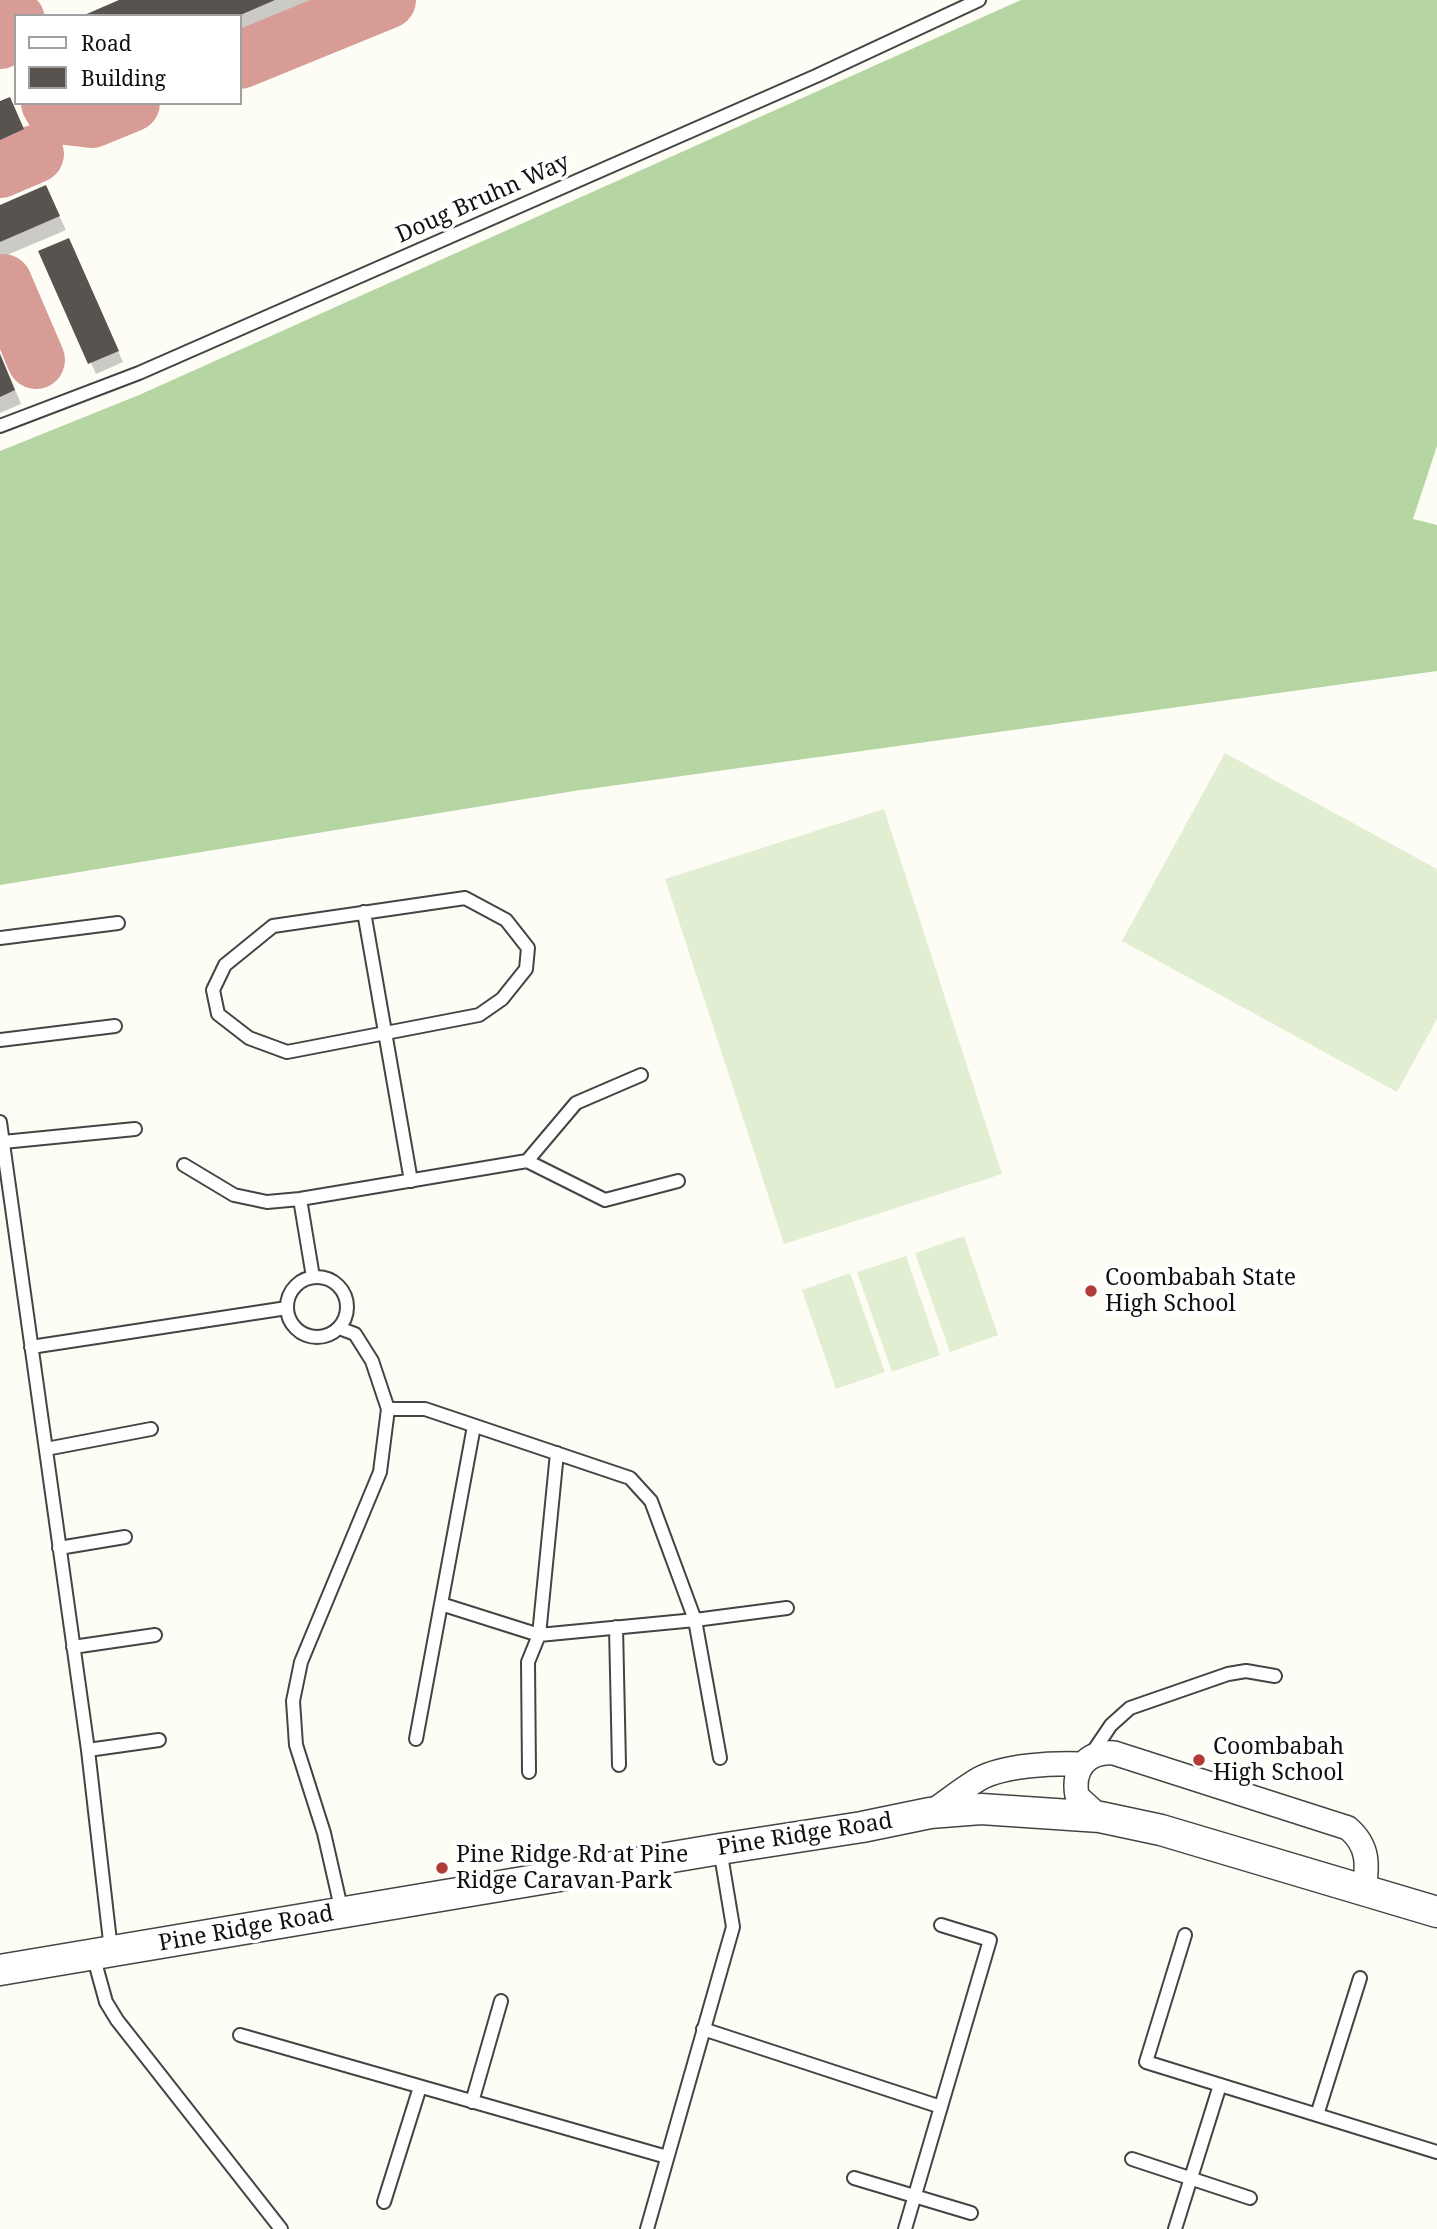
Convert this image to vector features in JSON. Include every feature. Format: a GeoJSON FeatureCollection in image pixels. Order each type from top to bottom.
{"type":"FeatureCollection","features":[{"type":"Feature","properties":{"kind":"street"},"geometry":{"type":"LineString","coordinates":[[930,1813],[981,1778],[996,1773],[1086,1760],[1102,1752],[1114,1754],[1348,1828],[1357,1836],[1368,1863],[1364,1891]]}},
{"type":"Feature","properties":{"kind":"street"},"geometry":{"type":"LineString","coordinates":[[1086,1760],[1075,1786],[1077,1796],[1100,1817]]}},
{"type":"Feature","properties":{"kind":"street","name":"Pine Ridge Road"},"geometry":{"type":"LineString","coordinates":[[0,1970],[862,1827],[930,1813],[1004,1810],[1100,1817],[1161,1830],[1437,1912]]}},
{"type":"Feature","properties":{"kind":"lane","name":"Doug Bruhn Way"},"geometry":{"type":"LineString","coordinates":[[0,426],[139,373],[816,76],[979,0]]}},
{"type":"Feature","properties":{"kind":"lane"},"geometry":{"type":"LineString","coordinates":[[465,898],[506,920],[528,947],[526,969],[502,999],[479,1015],[386,1033],[287,1052],[249,1038],[218,1014],[213,990],[225,965],[273,926],[465,898]]}},
{"type":"Feature","properties":{"kind":"lane"},"geometry":{"type":"LineString","coordinates":[[364,912],[411,1181]]}},
{"type":"Feature","properties":{"kind":"lane"},"geometry":{"type":"LineString","coordinates":[[0,938],[118,923]]}},
{"type":"Feature","properties":{"kind":"lane"},"geometry":{"type":"LineString","coordinates":[[0,1040],[115,1026]]}},
{"type":"Feature","properties":{"kind":"lane"},"geometry":{"type":"LineString","coordinates":[[527,1161],[576,1103],[641,1075]]}},
{"type":"Feature","properties":{"kind":"lane"},"geometry":{"type":"LineString","coordinates":[[0,1122],[88,1750],[106,2002],[117,2020],[281,2229]]}},
{"type":"Feature","properties":{"kind":"lane"},"geometry":{"type":"LineString","coordinates":[[3,1142],[135,1129]]}},
{"type":"Feature","properties":{"kind":"lane"},"geometry":{"type":"LineString","coordinates":[[184,1165],[234,1195],[267,1202],[300,1199],[527,1161],[605,1200],[678,1181]]}},
{"type":"Feature","properties":{"kind":"lane"},"geometry":{"type":"LineString","coordinates":[[300,1199],[313,1277]]}},
{"type":"Feature","properties":{"kind":"lane"},"geometry":{"type":"LineString","coordinates":[[313,1277],[332,1281],[340,1287],[346,1298],[345,1319],[330,1334],[320,1337],[310,1336],[294,1325],[287,1308],[294,1288],[313,1277]]}},
{"type":"Feature","properties":{"kind":"lane"},"geometry":{"type":"LineString","coordinates":[[31,1347],[287,1308]]}},
{"type":"Feature","properties":{"kind":"lane"},"geometry":{"type":"LineString","coordinates":[[338,1328],[355,1334],[372,1361],[388,1409],[380,1472],[301,1662],[293,1701],[296,1745],[327,1843],[342,1912]]}},
{"type":"Feature","properties":{"kind":"lane"},"geometry":{"type":"LineString","coordinates":[[388,1409],[425,1409],[630,1478],[651,1501],[695,1620],[720,1758]]}},
{"type":"Feature","properties":{"kind":"lane"},"geometry":{"type":"LineString","coordinates":[[416,1739],[474,1426]]}},
{"type":"Feature","properties":{"kind":"lane"},"geometry":{"type":"LineString","coordinates":[[46,1449],[151,1429]]}},
{"type":"Feature","properties":{"kind":"lane"},"geometry":{"type":"LineString","coordinates":[[529,1772],[528,1662],[539,1635],[557,1453]]}},
{"type":"Feature","properties":{"kind":"lane"},"geometry":{"type":"LineString","coordinates":[[60,1548],[125,1537]]}},
{"type":"Feature","properties":{"kind":"lane"},"geometry":{"type":"LineString","coordinates":[[441,1604],[539,1635],[787,1608]]}},
{"type":"Feature","properties":{"kind":"lane"},"geometry":{"type":"LineString","coordinates":[[616,1627],[618,1765]]}},
{"type":"Feature","properties":{"kind":"lane"},"geometry":{"type":"LineString","coordinates":[[74,1647],[155,1635]]}},
{"type":"Feature","properties":{"kind":"lane"},"geometry":{"type":"LineString","coordinates":[[1086,1760],[1111,1725],[1130,1708],[1228,1674],[1246,1671],[1275,1675]]}},
{"type":"Feature","properties":{"kind":"lane"},"geometry":{"type":"LineString","coordinates":[[88,1750],[159,1740]]}},
{"type":"Feature","properties":{"kind":"lane"},"geometry":{"type":"LineString","coordinates":[[647,2229],[733,1927],[720,1849]]}},
{"type":"Feature","properties":{"kind":"lane"},"geometry":{"type":"LineString","coordinates":[[905,2229],[990,1940],[941,1925]]}},
{"type":"Feature","properties":{"kind":"lane"},"geometry":{"type":"LineString","coordinates":[[1185,1935],[1146,2062],[1437,2152]]}},
{"type":"Feature","properties":{"kind":"lane"},"geometry":{"type":"LineString","coordinates":[[1317,2115],[1360,1978]]}},
{"type":"Feature","properties":{"kind":"lane"},"geometry":{"type":"LineString","coordinates":[[472,2102],[501,2001]]}},
{"type":"Feature","properties":{"kind":"lane"},"geometry":{"type":"LineString","coordinates":[[703,2029],[941,2107]]}},
{"type":"Feature","properties":{"kind":"lane"},"geometry":{"type":"LineString","coordinates":[[240,2035],[667,2157]]}},
{"type":"Feature","properties":{"kind":"lane"},"geometry":{"type":"LineString","coordinates":[[1175,2229],[1220,2085]]}},
{"type":"Feature","properties":{"kind":"lane"},"geometry":{"type":"LineString","coordinates":[[384,2202],[420,2087]]}},
{"type":"Feature","properties":{"kind":"lane"},"geometry":{"type":"LineString","coordinates":[[1132,2160],[1250,2198]]}},
{"type":"Feature","properties":{"kind":"lane"},"geometry":{"type":"LineString","coordinates":[[854,2178],[971,2213]]}},
{"type":"Feature","properties":{"kind":"green space"},"geometry":{"type":"Polygon","coordinates":[[[1021,0],[1437,0],[1437,446],[1413,519],[1437,525],[1437,671],[574,791],[0,885],[0,451],[139,395],[1021,0]]]}},
{"type":"Feature","properties":{"kind":"green space"},"geometry":{"type":"Polygon","coordinates":[[[1225,753],[1437,869],[1437,1019],[1397,1092],[1122,941],[1225,753]]]}},
{"type":"Feature","properties":{"kind":"green space"},"geometry":{"type":"Polygon","coordinates":[[[884,809],[1002,1174],[784,1244],[665,879],[884,809]]]}},
{"type":"Feature","properties":{"kind":"green space"},"geometry":{"type":"Polygon","coordinates":[[[964,1236],[998,1335],[950,1352],[915,1253],[964,1236]]]}},
{"type":"Feature","properties":{"kind":"green space"},"geometry":{"type":"Polygon","coordinates":[[[906,1256],[940,1355],[892,1372],[857,1272],[906,1256]]]}},
{"type":"Feature","properties":{"kind":"green space"},"geometry":{"type":"Polygon","coordinates":[[[850,1273],[885,1372],[836,1389],[802,1290],[850,1273]]]}},
{"type":"Feature","properties":{"kind":"building"},"geometry":{"type":"Polygon","coordinates":[[[119,0],[275,0],[242,14],[87,14],[119,0]]]}},
{"type":"Feature","properties":{"kind":"building"},"geometry":{"type":"Polygon","coordinates":[[[10,97],[24,129],[0,140],[0,101],[10,97]]]}},
{"type":"Feature","properties":{"kind":"building"},"geometry":{"type":"Polygon","coordinates":[[[46,185],[60,216],[0,242],[0,205],[46,185]]]}},
{"type":"Feature","properties":{"kind":"building"},"geometry":{"type":"Polygon","coordinates":[[[69,238],[119,351],[88,364],[38,251],[69,238]]]}},
{"type":"Feature","properties":{"kind":"building"},"geometry":{"type":"Polygon","coordinates":[[[0,354],[15,390],[0,397],[0,354]]]}},
{"type":"Feature","properties":{"kind":"taxiway"},"geometry":{"type":"LineString","coordinates":[[242,59],[387,0]]}},
{"type":"Feature","properties":{"kind":"taxiway"},"geometry":{"type":"LineString","coordinates":[[0,40],[14,22]]}},
{"type":"Feature","properties":{"kind":"taxiway"},"geometry":{"type":"LineString","coordinates":[[51,105],[57,115],[92,119],[126,105]]}},
{"type":"Feature","properties":{"kind":"taxiway"},"geometry":{"type":"LineString","coordinates":[[0,169],[35,154]]}},
{"type":"Feature","properties":{"kind":"taxiway"},"geometry":{"type":"LineString","coordinates":[[0,283],[3,283],[36,360]]}},
{"type":"Feature","properties":{"kind":"place","name":"Coombabah State High School"},"geometry":{"type":"Point","coordinates":[1091,1291]}},
{"type":"Feature","properties":{"kind":"place","name":"Coombabah High School"},"geometry":{"type":"Point","coordinates":[1199,1760]}},
{"type":"Feature","properties":{"kind":"place","name":"Pine Ridge Rd at Pine Ridge Caravan Park"},"geometry":{"type":"Point","coordinates":[442,1868]}}]}
